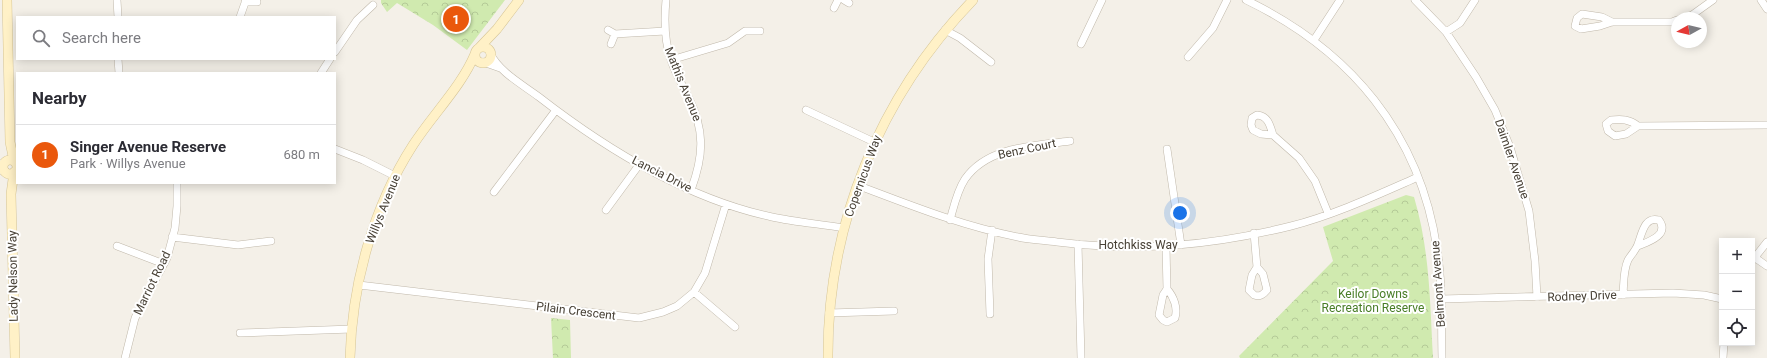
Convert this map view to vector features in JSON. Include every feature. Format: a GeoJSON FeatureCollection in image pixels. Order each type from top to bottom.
{"type":"FeatureCollection","features":[{"type":"Feature","properties":{"kind":"street","name":"Lady Nelson Way"},"geometry":{"type":"LineString","coordinates":[[7,0],[10,142],[6,167],[11,194],[15,358]]}},
{"type":"Feature","properties":{"kind":"street"},"geometry":{"type":"LineString","coordinates":[[118,0],[118,16]]}},
{"type":"Feature","properties":{"kind":"street","name":"Willys Avenue"},"geometry":{"type":"LineString","coordinates":[[350,358],[358,285],[372,234],[395,176],[420,134],[461,78],[477,51],[497,29],[519,0]]}},
{"type":"Feature","properties":{"kind":"street","name":"Mathis Avenue"},"geometry":{"type":"LineString","coordinates":[[666,0],[665,31],[671,60],[678,79],[695,110],[700,123],[701,160],[691,190]]}},
{"type":"Feature","properties":{"kind":"street"},"geometry":{"type":"LineString","coordinates":[[834,8],[838,0]]}},
{"type":"Feature","properties":{"kind":"street","name":"Copernicus Way"},"geometry":{"type":"LineString","coordinates":[[828,358],[829,313],[832,283],[844,228],[857,185],[874,142],[904,87],[945,30],[973,0]]}},
{"type":"Feature","properties":{"kind":"street"},"geometry":{"type":"LineString","coordinates":[[1081,44],[1102,0]]}},
{"type":"Feature","properties":{"kind":"street"},"geometry":{"type":"LineString","coordinates":[[1188,57],[1213,28],[1227,0]]}},
{"type":"Feature","properties":{"kind":"street","name":"Belmont Avenue"},"geometry":{"type":"LineString","coordinates":[[1246,0],[1287,21],[1314,40],[1349,70],[1375,101],[1399,136],[1418,177],[1426,200],[1435,237],[1439,262],[1442,358]]}},
{"type":"Feature","properties":{"kind":"street"},"geometry":{"type":"LineString","coordinates":[[1314,40],[1340,0]]}},
{"type":"Feature","properties":{"kind":"street","name":"Daimler Avenue"},"geometry":{"type":"LineString","coordinates":[[1415,0],[1446,32],[1476,77],[1495,110],[1510,147],[1529,211],[1535,261],[1537,297]]}},
{"type":"Feature","properties":{"kind":"street"},"geometry":{"type":"LineString","coordinates":[[1446,32],[1460,24],[1473,6],[1475,0]]}},
{"type":"Feature","properties":{"kind":"street"},"geometry":{"type":"LineString","coordinates":[[1696,12],[1713,0]]}},
{"type":"Feature","properties":{"kind":"street"},"geometry":{"type":"LineString","coordinates":[[1761,0],[1767,9]]}},
{"type":"Feature","properties":{"kind":"street"},"geometry":{"type":"LineString","coordinates":[[240,16],[246,1],[257,2]]}},
{"type":"Feature","properties":{"kind":"street"},"geometry":{"type":"LineString","coordinates":[[336,51],[357,20],[374,5]]}},
{"type":"Feature","properties":{"kind":"street"},"geometry":{"type":"LineString","coordinates":[[1612,22],[1671,22]]}},
{"type":"Feature","properties":{"kind":"street"},"geometry":{"type":"LineString","coordinates":[[671,60],[728,43],[745,28],[760,31]]}},
{"type":"Feature","properties":{"kind":"street","name":"Willys Avenue"},"geometry":{"type":"LineString","coordinates":[[490,52],[497,29]]}},
{"type":"Feature","properties":{"kind":"street"},"geometry":{"type":"LineString","coordinates":[[608,30],[615,34],[665,31]]}},
{"type":"Feature","properties":{"kind":"street"},"geometry":{"type":"LineString","coordinates":[[945,30],[960,38],[991,62]]}},
{"type":"Feature","properties":{"kind":"street"},"geometry":{"type":"LineString","coordinates":[[611,44],[615,34]]}},
{"type":"Feature","properties":{"kind":"street"},"geometry":{"type":"LineString","coordinates":[[484,47],[490,52],[489,59],[482,62],[477,60],[477,51],[484,47]]}},
{"type":"Feature","properties":{"kind":"street","name":"Lancia Drive"},"geometry":{"type":"LineString","coordinates":[[490,52],[502,69],[556,110],[639,165],[691,190],[726,204],[772,217],[844,228]]}},
{"type":"Feature","properties":{"kind":"street"},"geometry":{"type":"LineString","coordinates":[[118,60],[119,72]]}},
{"type":"Feature","properties":{"kind":"street"},"geometry":{"type":"LineString","coordinates":[[322,72],[329,60]]}},
{"type":"Feature","properties":{"kind":"street","name":"Willys Avenue"},"geometry":{"type":"LineString","coordinates":[[461,78],[482,62]]}},
{"type":"Feature","properties":{"kind":"street","name":"Lancia Drive"},"geometry":{"type":"LineString","coordinates":[[482,62],[502,69]]}},
{"type":"Feature","properties":{"kind":"street"},"geometry":{"type":"LineString","coordinates":[[494,192],[556,110]]}},
{"type":"Feature","properties":{"kind":"street"},"geometry":{"type":"LineString","coordinates":[[806,110],[874,142]]}},
{"type":"Feature","properties":{"kind":"street"},"geometry":{"type":"LineString","coordinates":[[1638,126],[1767,125]]}},
{"type":"Feature","properties":{"kind":"street"},"geometry":{"type":"LineString","coordinates":[[1273,135],[1299,158],[1315,181],[1328,213]]}},
{"type":"Feature","properties":{"kind":"street","name":"Benz Court"},"geometry":{"type":"LineString","coordinates":[[950,220],[957,195],[966,179],[983,162],[1004,152],[1070,141]]}},
{"type":"Feature","properties":{"kind":"street"},"geometry":{"type":"LineString","coordinates":[[1167,149],[1181,245]]}},
{"type":"Feature","properties":{"kind":"street"},"geometry":{"type":"LineString","coordinates":[[336,150],[363,160],[395,176]]}},
{"type":"Feature","properties":{"kind":"street"},"geometry":{"type":"LineString","coordinates":[[606,210],[639,165]]}},
{"type":"Feature","properties":{"kind":"street","name":"Hotchkiss Way"},"geometry":{"type":"LineString","coordinates":[[857,185],[950,220],[1018,237],[1078,244],[1125,247],[1166,247],[1254,233],[1292,225],[1363,201],[1418,177]]}},
{"type":"Feature","properties":{"kind":"street","name":"Marriot Road"},"geometry":{"type":"LineString","coordinates":[[125,358],[135,318],[164,264],[177,216],[177,184]]}},
{"type":"Feature","properties":{"kind":"street","name":"Pilain Crescent"},"geometry":{"type":"LineString","coordinates":[[358,285],[639,318],[663,312],[677,306],[694,292],[705,273],[726,204]]}},
{"type":"Feature","properties":{"kind":"street"},"geometry":{"type":"LineString","coordinates":[[990,314],[988,260],[992,230]]}},
{"type":"Feature","properties":{"kind":"street"},"geometry":{"type":"LineString","coordinates":[[1254,233],[1257,267]]}},
{"type":"Feature","properties":{"kind":"street"},"geometry":{"type":"LineString","coordinates":[[172,237],[238,245],[271,240]]}},
{"type":"Feature","properties":{"kind":"street"},"geometry":{"type":"LineString","coordinates":[[1755,257],[1767,242]]}},
{"type":"Feature","properties":{"kind":"street"},"geometry":{"type":"LineString","coordinates":[[1078,244],[1081,358]]}},
{"type":"Feature","properties":{"kind":"street"},"geometry":{"type":"LineString","coordinates":[[117,246],[164,264]]}},
{"type":"Feature","properties":{"kind":"street"},"geometry":{"type":"LineString","coordinates":[[1623,295],[1628,261],[1638,246]]}},
{"type":"Feature","properties":{"kind":"street"},"geometry":{"type":"LineString","coordinates":[[1166,247],[1167,289]]}},
{"type":"Feature","properties":{"kind":"street"},"geometry":{"type":"LineString","coordinates":[[1755,260],[1767,266]]}},
{"type":"Feature","properties":{"kind":"street"},"geometry":{"type":"LineString","coordinates":[[694,292],[735,327]]}},
{"type":"Feature","properties":{"kind":"street","name":"Rodney Drive"},"geometry":{"type":"LineString","coordinates":[[1441,299],[1681,294],[1704,295],[1719,298]]}},
{"type":"Feature","properties":{"kind":"street"},"geometry":{"type":"LineString","coordinates":[[829,313],[894,311]]}},
{"type":"Feature","properties":{"kind":"street"},"geometry":{"type":"LineString","coordinates":[[240,333],[352,329]]}},
{"type":"Feature","properties":{"kind":"street"},"geometry":{"type":"LineString","coordinates":[[1723,358],[1724,346]]}},
{"type":"Feature","properties":{"kind":"green space"},"geometry":{"type":"Polygon","coordinates":[[[381,0],[505,0],[467,50],[433,25],[397,3],[387,12],[381,3],[381,0]]]}},
{"type":"Feature","properties":{"kind":"green space","name":"Keilor Downs Recreation Reserve"},"geometry":{"type":"Polygon","coordinates":[[[1406,195],[1414,197],[1423,237],[1430,297],[1433,358],[1240,358],[1239,356],[1333,261],[1323,227],[1406,195]]]}},
{"type":"Feature","properties":{"kind":"green space"},"geometry":{"type":"Polygon","coordinates":[[[551,318],[570,320],[571,358],[553,358],[551,318]]]}},
{"type":"Feature","properties":{"kind":"place","name":"Singer Avenue Reserve"},"geometry":{"type":"Point","coordinates":[456,19]}}]}
